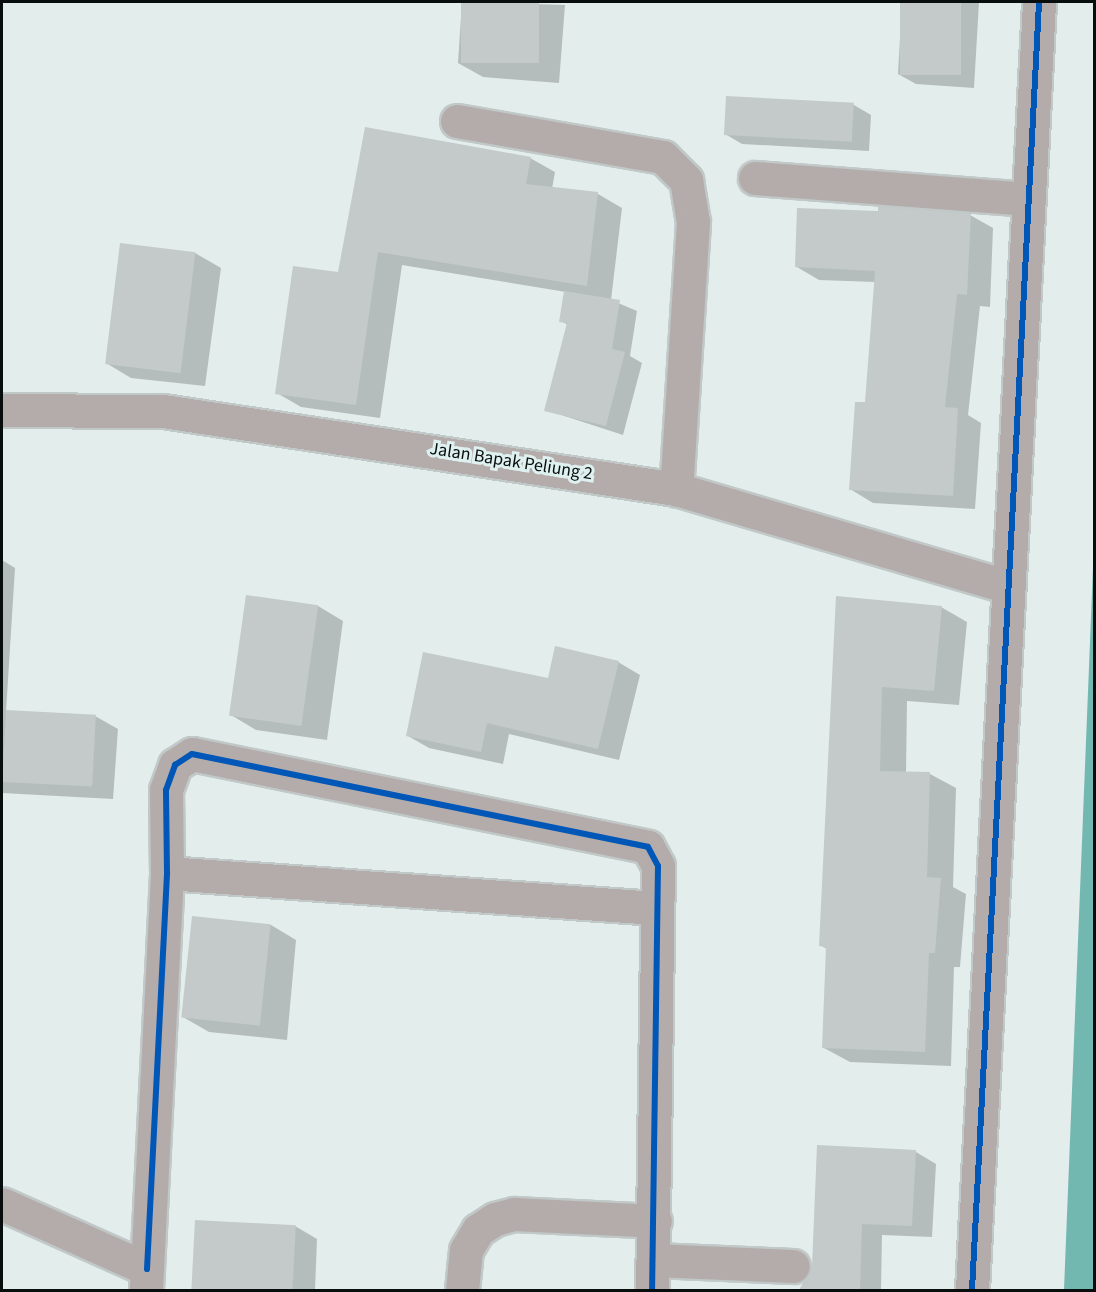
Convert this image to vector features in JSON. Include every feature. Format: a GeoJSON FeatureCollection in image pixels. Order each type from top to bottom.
{"type":"FeatureCollection","features":[{"type":"Feature","properties":{"kind":"street"},"geometry":{"type":"LineString","coordinates":[[972,1290],[1039,2]]}},
{"type":"Feature","properties":{"kind":"street"},"geometry":{"type":"LineString","coordinates":[[458,122],[663,157],[686,180],[693,222],[676,489]]}},
{"type":"Feature","properties":{"kind":"street"},"geometry":{"type":"LineString","coordinates":[[754,178],[1028,199]]}},
{"type":"Feature","properties":{"kind":"street","name":"Jalan Bapak Peliung 2"},"geometry":{"type":"LineString","coordinates":[[2,410],[163,411],[676,489],[1008,587]]}},
{"type":"Feature","properties":{"kind":"street"},"geometry":{"type":"LineString","coordinates":[[2,1204],[146,1280],[167,873],[166,790],[175,765],[192,754],[636,841],[656,858],[653,1275],[793,1266]]}},
{"type":"Feature","properties":{"kind":"street"},"geometry":{"type":"LineString","coordinates":[[167,873],[656,908]]}},
{"type":"Feature","properties":{"kind":"street"},"geometry":{"type":"LineString","coordinates":[[462,1290],[466,1250],[478,1230],[495,1219],[514,1214],[655,1221]]}},
{"type":"Feature","properties":{"kind":"water"},"geometry":{"type":"Polygon","coordinates":[[[1094,542],[1094,1290],[1064,1290],[1094,542]]]}},
{"type":"Feature","properties":{"kind":"building"},"geometry":{"type":"Polygon","coordinates":[[[461,2],[539,2],[539,63],[461,63],[461,2]]]}},
{"type":"Feature","properties":{"kind":"building"},"geometry":{"type":"Polygon","coordinates":[[[900,2],[961,2],[961,75],[900,75],[900,2]]]}},
{"type":"Feature","properties":{"kind":"building"},"geometry":{"type":"Polygon","coordinates":[[[726,96],[854,103],[852,142],[724,135],[726,96]]]}},
{"type":"Feature","properties":{"kind":"building"},"geometry":{"type":"Polygon","coordinates":[[[365,127],[531,157],[526,184],[598,192],[587,286],[378,252],[356,405],[275,394],[293,266],[338,272],[365,127]]]}},
{"type":"Feature","properties":{"kind":"building"},"geometry":{"type":"Polygon","coordinates":[[[878,206],[971,213],[967,295],[957,294],[945,407],[958,408],[953,496],[849,490],[855,402],[865,402],[875,271],[795,267],[797,208],[878,211],[878,206]]]}},
{"type":"Feature","properties":{"kind":"building"},"geometry":{"type":"Polygon","coordinates":[[[120,243],[195,252],[181,373],[105,364],[120,243]]]}},
{"type":"Feature","properties":{"kind":"building"},"geometry":{"type":"Polygon","coordinates":[[[564,291],[620,300],[612,349],[625,352],[606,426],[544,411],[567,323],[559,322],[564,291]]]}},
{"type":"Feature","properties":{"kind":"building"},"geometry":{"type":"Polygon","coordinates":[[[246,595],[318,605],[301,726],[229,716],[246,595]]]}},
{"type":"Feature","properties":{"kind":"building"},"geometry":{"type":"Polygon","coordinates":[[[836,596],[942,606],[934,691],[882,687],[880,771],[930,772],[927,877],[941,878],[935,953],[929,953],[925,1052],[822,1048],[826,947],[819,946],[836,596]]]}},
{"type":"Feature","properties":{"kind":"building"},"geometry":{"type":"Polygon","coordinates":[[[555,646],[619,661],[598,749],[487,723],[481,752],[406,736],[423,652],[548,678],[555,646]]]}},
{"type":"Feature","properties":{"kind":"building"},"geometry":{"type":"Polygon","coordinates":[[[6,710],[96,715],[92,787],[2,782],[6,710]]]}},
{"type":"Feature","properties":{"kind":"building"},"geometry":{"type":"Polygon","coordinates":[[[192,916],[271,924],[260,1026],[181,1017],[192,916]]]}},
{"type":"Feature","properties":{"kind":"building"},"geometry":{"type":"Polygon","coordinates":[[[817,1145],[916,1150],[912,1226],[862,1224],[860,1290],[799,1290],[812,1267],[817,1145]]]}},
{"type":"Feature","properties":{"kind":"building"},"geometry":{"type":"Polygon","coordinates":[[[195,1220],[296,1225],[292,1290],[191,1290],[195,1220]]]}},
{"type":"Feature","properties":{"kind":"cycle path"},"geometry":{"type":"LineString","coordinates":[[972,1290],[1039,2]]}},
{"type":"Feature","properties":{"kind":"cycle path"},"geometry":{"type":"LineString","coordinates":[[147,1269],[167,873],[166,790],[175,765],[192,754],[648,847],[658,866],[652,1290]]}}]}
